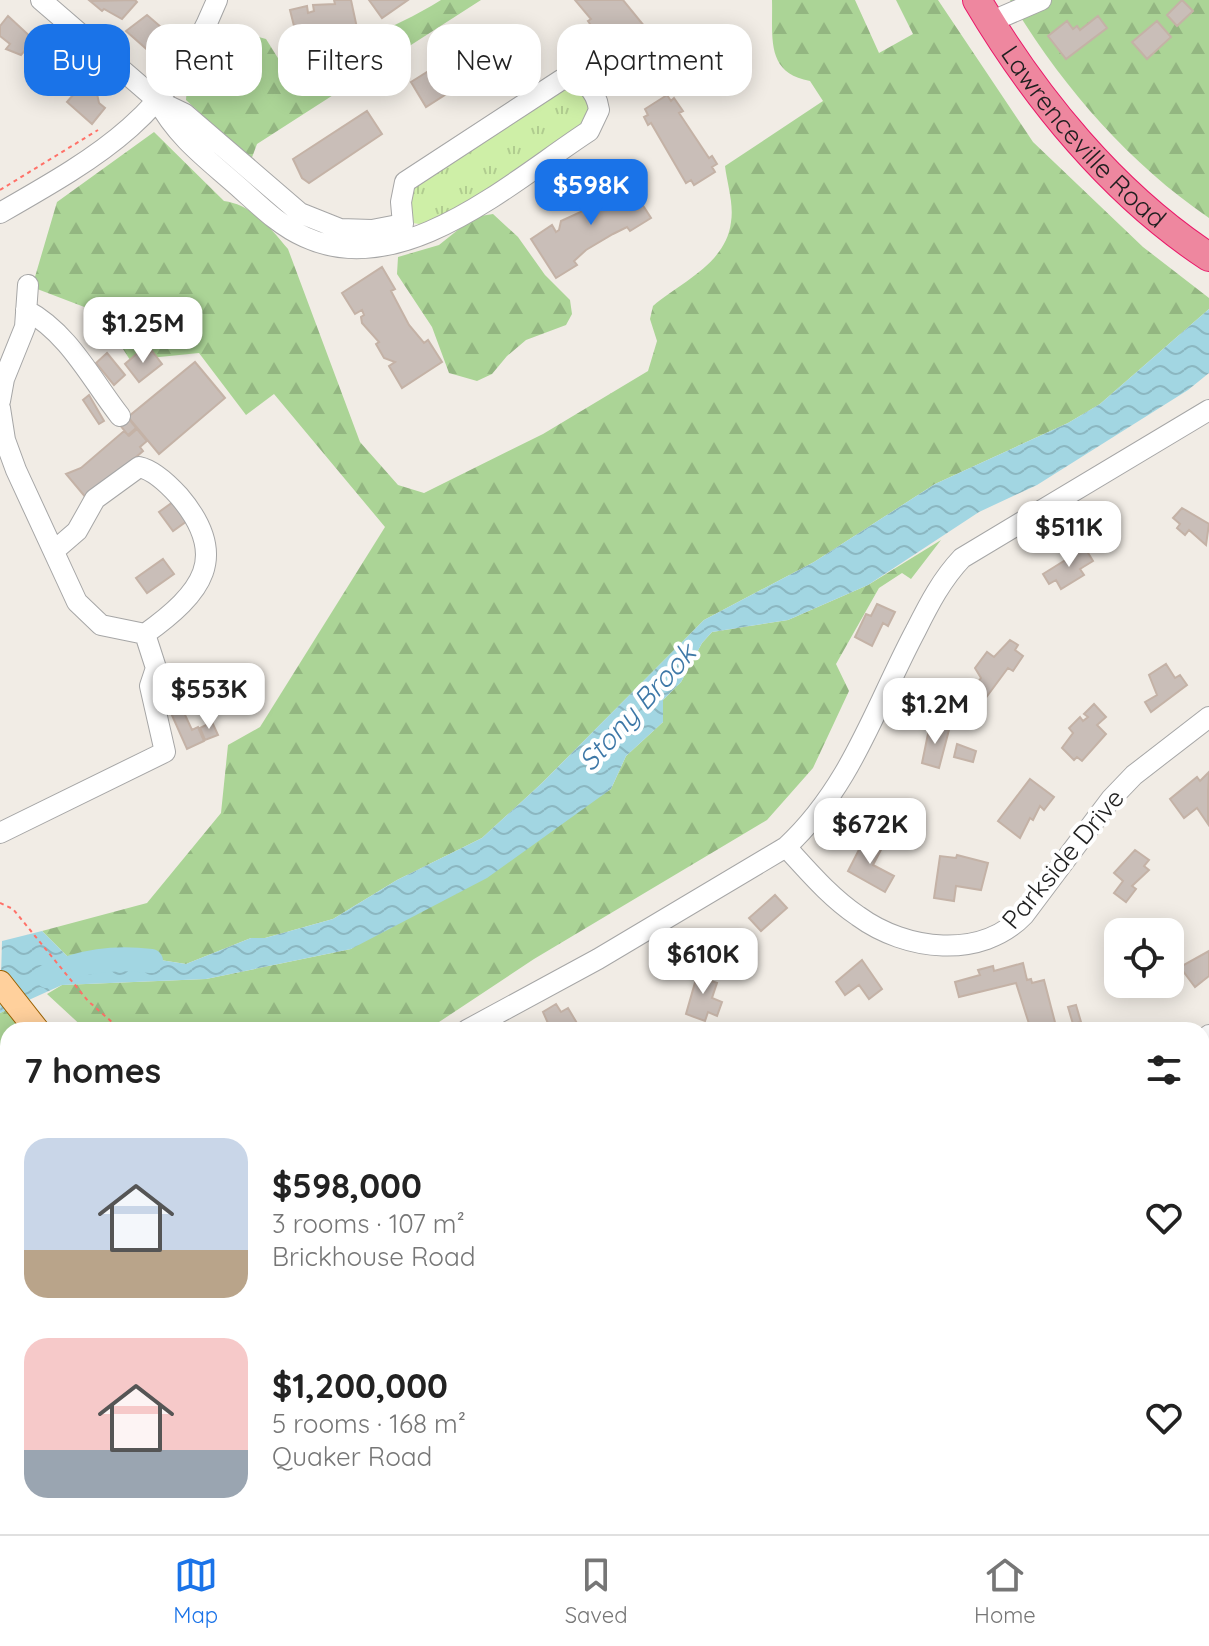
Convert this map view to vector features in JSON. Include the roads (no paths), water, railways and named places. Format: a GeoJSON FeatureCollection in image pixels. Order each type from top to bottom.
{"type":"FeatureCollection","features":[{"type":"Feature","properties":{"kind":"highway","name":"Lawrenceville Road"},"geometry":{"type":"LineString","coordinates":[[983,11],[1034,86],[1084,146],[1162,222],[1209,257]]}},
{"type":"Feature","properties":{"kind":"main road"},"geometry":{"type":"LineString","coordinates":[[0,983],[31,1022]]}},
{"type":"Feature","properties":{"kind":"street"},"geometry":{"type":"LineString","coordinates":[[41,0],[158,101],[171,127],[268,213],[306,237],[328,235],[360,249],[408,232],[437,230],[589,131],[599,110],[594,92],[577,79],[561,80],[415,173],[402,190],[408,232]]}},
{"type":"Feature","properties":{"kind":"street"},"geometry":{"type":"LineString","coordinates":[[0,213],[103,152],[158,101],[193,52],[217,0]]}},
{"type":"Feature","properties":{"kind":"street"},"geometry":{"type":"LineString","coordinates":[[983,11],[1041,0]]}},
{"type":"Feature","properties":{"kind":"street"},"geometry":{"type":"LineString","coordinates":[[0,401],[12,357],[25,327],[28,285]]}},
{"type":"Feature","properties":{"kind":"street"},"geometry":{"type":"LineString","coordinates":[[26,310],[47,321],[70,346],[120,416]]}},
{"type":"Feature","properties":{"kind":"street"},"geometry":{"type":"LineString","coordinates":[[0,408],[3,431],[16,470],[55,550],[70,590],[91,617],[110,629],[145,634],[184,603],[203,571],[209,551],[207,539],[190,509],[171,488],[139,467],[95,499],[77,531],[55,550]]}},
{"type":"Feature","properties":{"kind":"street"},"geometry":{"type":"LineString","coordinates":[[482,1022],[598,959],[786,847],[811,824],[840,785],[938,588],[962,558],[1209,410]]}},
{"type":"Feature","properties":{"kind":"street"},"geometry":{"type":"LineString","coordinates":[[0,833],[165,752],[150,686],[156,668],[145,634]]}},
{"type":"Feature","properties":{"kind":"street","name":"Parkside Drive"},"geometry":{"type":"LineString","coordinates":[[786,847],[841,904],[878,927],[926,944],[946,946],[986,941],[1013,927],[1024,915],[1111,799],[1134,775],[1209,717]]}},
{"type":"Feature","properties":{"kind":"water","name":"Stony Brook"},"geometry":{"type":"Polygon","coordinates":[[[1209,309],[1209,373],[1188,390],[1037,485],[979,512],[868,585],[788,620],[712,632],[702,643],[681,682],[663,700],[663,722],[626,756],[611,789],[487,878],[351,949],[206,979],[62,985],[0,1013],[2,941],[42,931],[75,964],[134,956],[186,964],[251,938],[265,938],[333,919],[397,880],[482,838],[542,783],[704,620],[814,562],[935,484],[1068,423],[1100,404],[1209,309]]]}},
{"type":"Feature","properties":{"kind":"waterway","name":"Stony Brook"},"geometry":{"type":"LineString","coordinates":[[47,976],[98,961],[151,961]]}}]}
